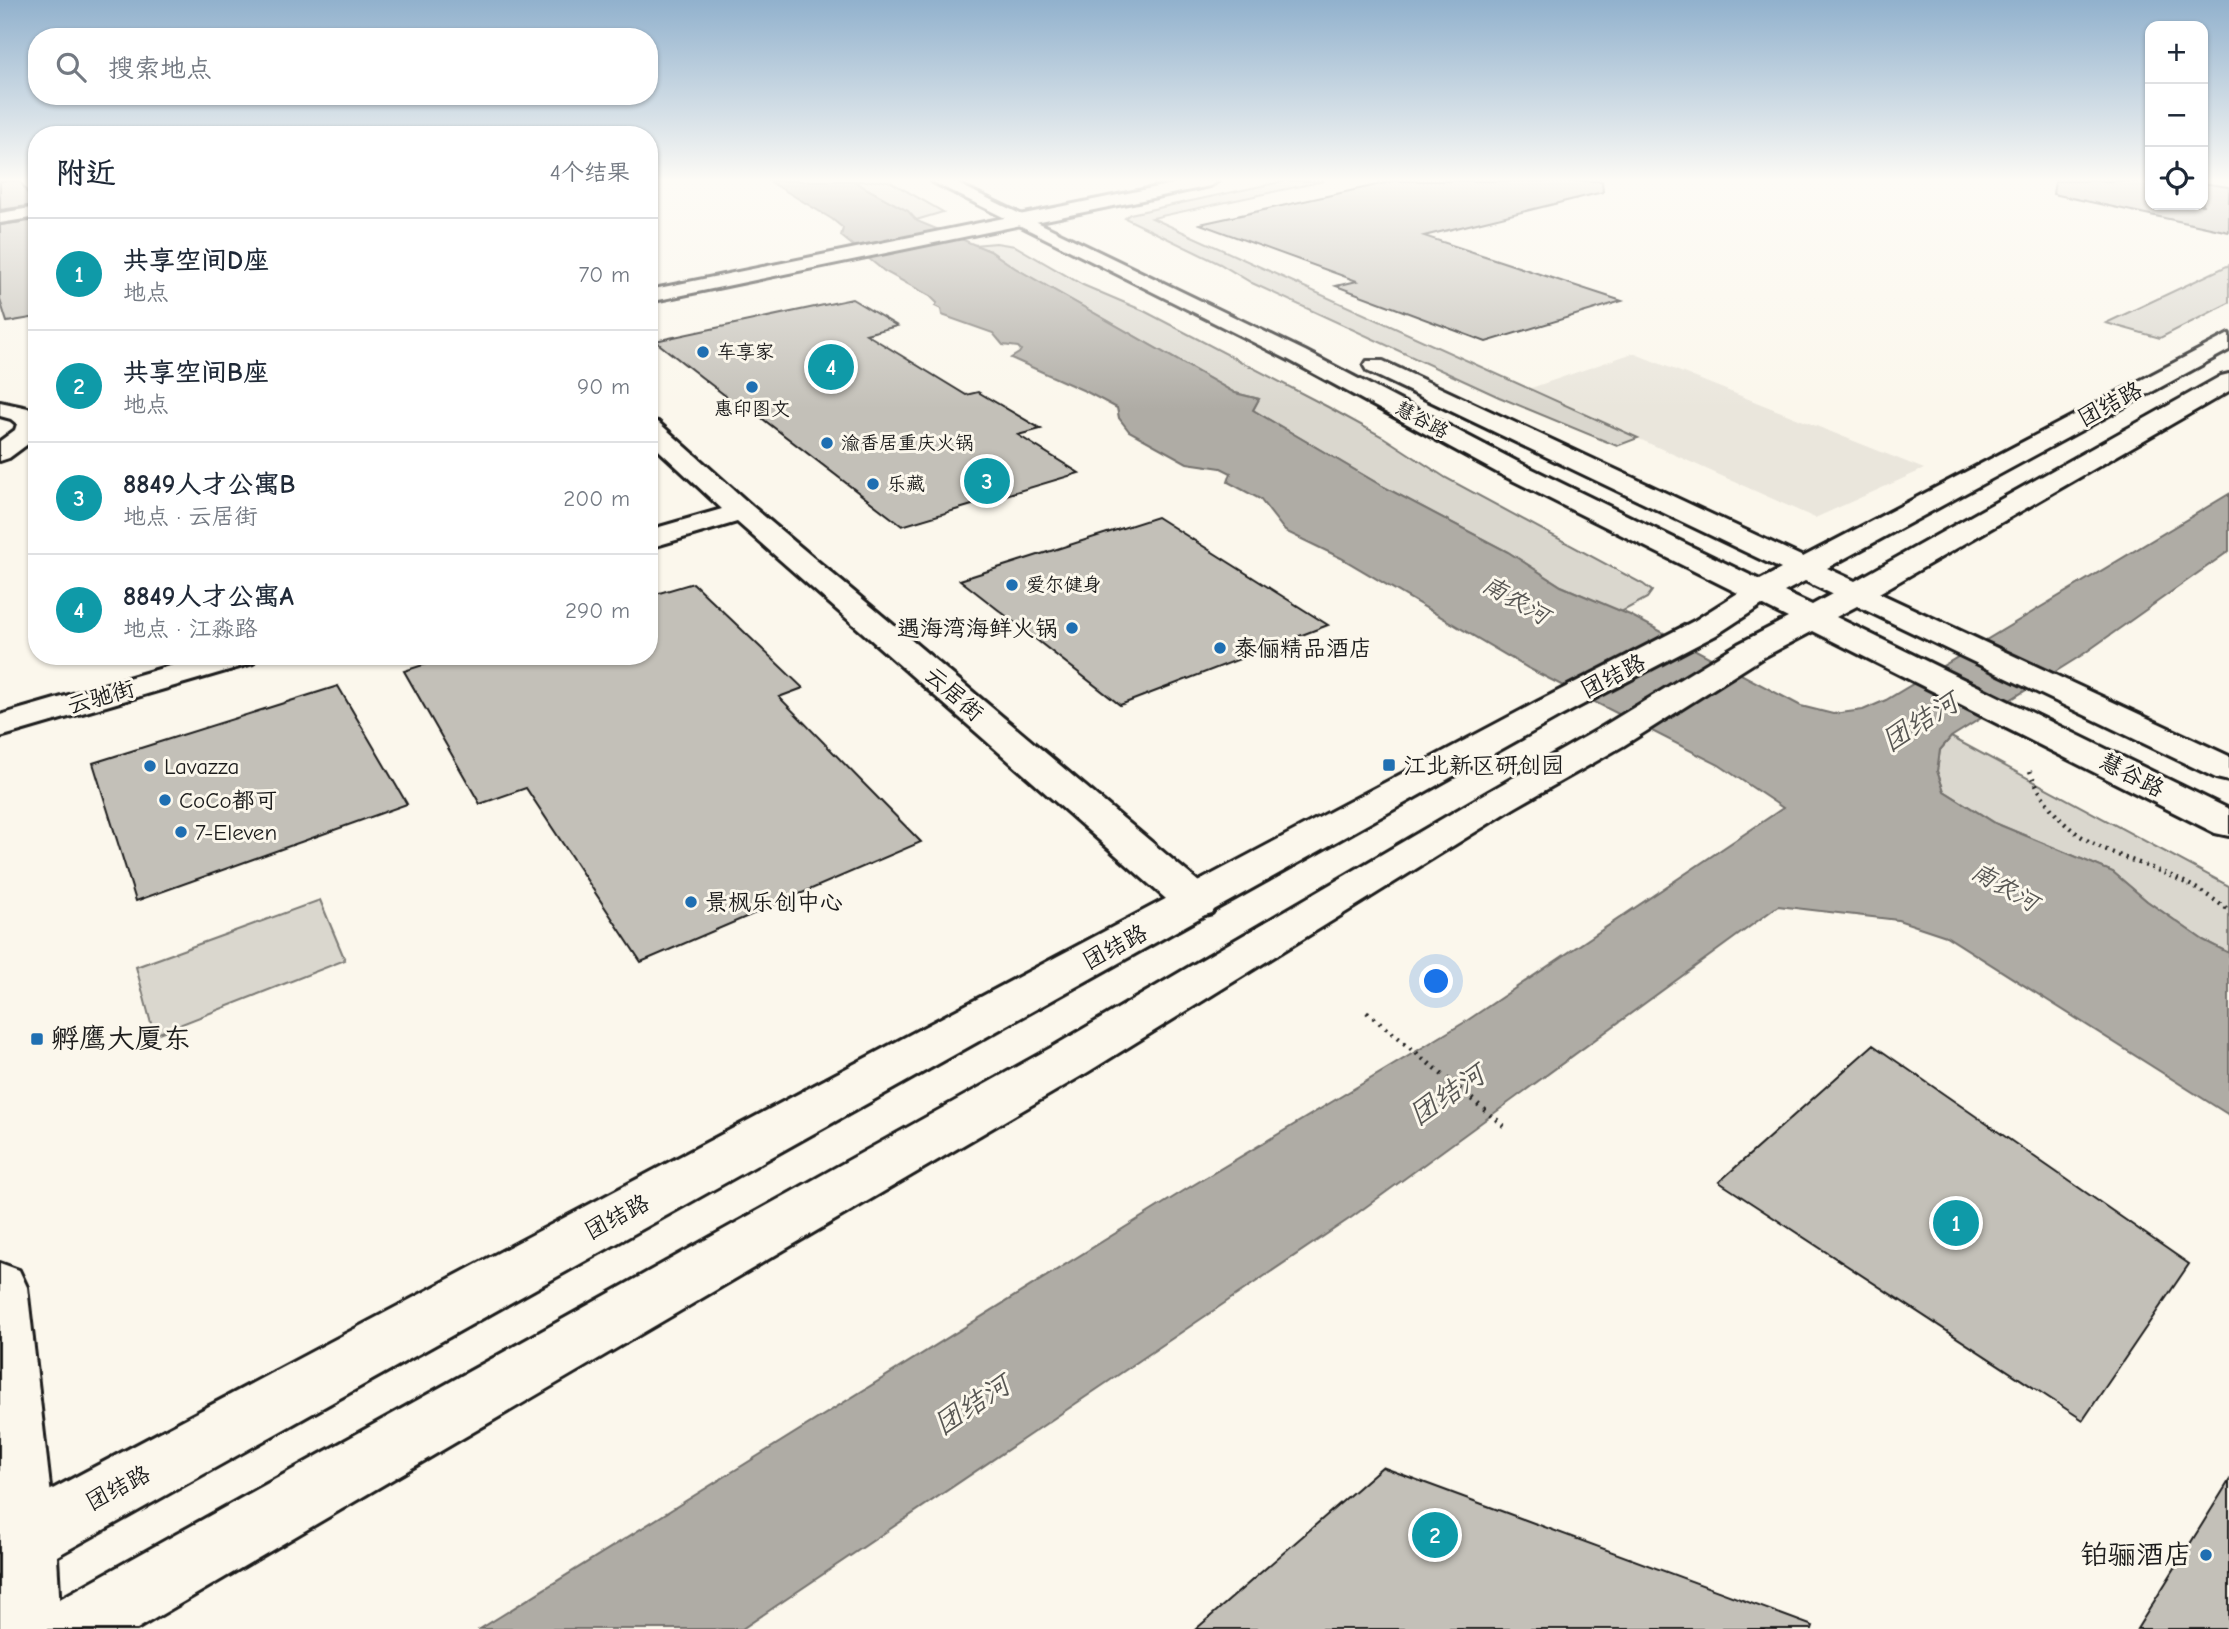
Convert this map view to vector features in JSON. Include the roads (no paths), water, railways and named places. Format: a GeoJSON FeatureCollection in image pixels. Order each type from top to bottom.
{"type":"FeatureCollection","features":[{"type":"Feature","properties":{"kind":"main road"},"geometry":{"type":"LineString","coordinates":[[658,294],[834,257]]}},
{"type":"Feature","properties":{"kind":"main road","name":"慧谷路"},"geometry":{"type":"LineString","coordinates":[[1105,257],[1136,278],[1203,308],[1429,423],[1507,467],[2229,824]]}},
{"type":"Feature","properties":{"kind":"main road"},"geometry":{"type":"LineString","coordinates":[[1202,282],[1322,341]]}},
{"type":"Feature","properties":{"kind":"main road","name":"团结路"},"geometry":{"type":"LineString","coordinates":[[12,1546],[1549,709],[1705,628],[1759,593],[2229,341]]}},
{"type":"Feature","properties":{"kind":"main road","name":"慧谷路"},"geometry":{"type":"LineString","coordinates":[[1358,359],[2229,769]]}},
{"type":"Feature","properties":{"kind":"main road","name":"团结路"},"geometry":{"type":"LineString","coordinates":[[74,1629],[1071,1059],[1501,800],[1610,738],[1750,651],[1814,618],[2229,381]]}},
{"type":"Feature","properties":{"kind":"main road"},"geometry":{"type":"LineString","coordinates":[[0,409],[28,418]]}},
{"type":"Feature","properties":{"kind":"main road"},"geometry":{"type":"LineString","coordinates":[[0,453],[28,431]]}},
{"type":"Feature","properties":{"kind":"main road","name":"云居街"},"geometry":{"type":"LineString","coordinates":[[658,435],[742,512],[1197,903]]}},
{"type":"Feature","properties":{"kind":"main road"},"geometry":{"type":"LineString","coordinates":[[658,536],[742,512]]}},
{"type":"Feature","properties":{"kind":"main road","name":"云驰街"},"geometry":{"type":"LineString","coordinates":[[0,726],[210,665]]}},
{"type":"Feature","properties":{"kind":"main road"},"geometry":{"type":"LineString","coordinates":[[0,1287],[12,1546],[28,1629]]}},
{"type":"Feature","properties":{"kind":"water"},"geometry":{"type":"Polygon","coordinates":[[[867,257],[999,257],[1235,393],[1259,399],[1253,410],[1382,486],[1508,552],[1561,586],[1630,615],[1801,706],[1833,714],[1863,710],[1886,700],[2229,494],[2229,551],[2082,655],[1951,737],[1940,750],[1937,771],[1944,791],[1995,823],[2113,872],[2147,901],[2203,940],[2229,953],[2229,1115],[1946,936],[1898,920],[1778,906],[1352,1217],[742,1629],[480,1629],[1185,1190],[1465,1022],[1783,808],[1719,765],[1528,668],[1341,558],[1285,531],[1260,499],[1228,482],[1231,473],[1221,468],[1187,463],[1129,431],[1119,418],[1117,408],[1011,358],[1021,350],[1018,347],[1003,345],[993,333],[942,315],[941,309],[935,306],[937,303],[930,296],[884,271],[867,257]]]}},
{"type":"Feature","properties":{"kind":"place","name":"车享家"},"geometry":{"type":"Point","coordinates":[703,352]}},
{"type":"Feature","properties":{"kind":"place","name":"8849人才公寓A"},"geometry":{"type":"Point","coordinates":[831,367]}},
{"type":"Feature","properties":{"kind":"place","name":"惠印图文"},"geometry":{"type":"Point","coordinates":[752,387]}},
{"type":"Feature","properties":{"kind":"place","name":"渝香居重庆火锅"},"geometry":{"type":"Point","coordinates":[827,443]}},
{"type":"Feature","properties":{"kind":"place","name":"8849人才公寓B"},"geometry":{"type":"Point","coordinates":[987,481]}},
{"type":"Feature","properties":{"kind":"place","name":"乐藏"},"geometry":{"type":"Point","coordinates":[873,484]}},
{"type":"Feature","properties":{"kind":"place","name":"爱尔健身"},"geometry":{"type":"Point","coordinates":[1012,585]}},
{"type":"Feature","properties":{"kind":"place","name":"遇海湾海鲜火锅"},"geometry":{"type":"Point","coordinates":[1072,628]}},
{"type":"Feature","properties":{"kind":"place","name":"泰俪精品酒店"},"geometry":{"type":"Point","coordinates":[1220,648]}},
{"type":"Feature","properties":{"kind":"place","name":"江北新区研创园"},"geometry":{"type":"Point","coordinates":[1389,765]}},
{"type":"Feature","properties":{"kind":"place","name":"Lavazza"},"geometry":{"type":"Point","coordinates":[150,766]}},
{"type":"Feature","properties":{"kind":"place","name":"CoCo都可"},"geometry":{"type":"Point","coordinates":[165,800]}},
{"type":"Feature","properties":{"kind":"place","name":"7-Eleven"},"geometry":{"type":"Point","coordinates":[181,832]}},
{"type":"Feature","properties":{"kind":"place","name":"景枫乐创中心"},"geometry":{"type":"Point","coordinates":[691,902]}},
{"type":"Feature","properties":{"kind":"place","name":"孵鹰大厦东"},"geometry":{"type":"Point","coordinates":[37,1039]}},
{"type":"Feature","properties":{"kind":"place","name":"共享空间D座"},"geometry":{"type":"Point","coordinates":[1956,1223]}},
{"type":"Feature","properties":{"kind":"place","name":"共享空间B座"},"geometry":{"type":"Point","coordinates":[1435,1535]}},
{"type":"Feature","properties":{"kind":"place","name":"铂骊酒店"},"geometry":{"type":"Point","coordinates":[2206,1555]}},
{"type":"Feature","properties":{"kind":"water label","name":"南农河"},"geometry":{"type":"Point","coordinates":[1516,600]}},
{"type":"Feature","properties":{"kind":"water label","name":"团结河"},"geometry":{"type":"Point","coordinates":[1920,722]}},
{"type":"Feature","properties":{"kind":"water label","name":"南农河"},"geometry":{"type":"Point","coordinates":[2005,887]}},
{"type":"Feature","properties":{"kind":"water label","name":"团结河"},"geometry":{"type":"Point","coordinates":[1447,1095]}},
{"type":"Feature","properties":{"kind":"water label","name":"团结河"},"geometry":{"type":"Point","coordinates":[972,1405]}}]}
